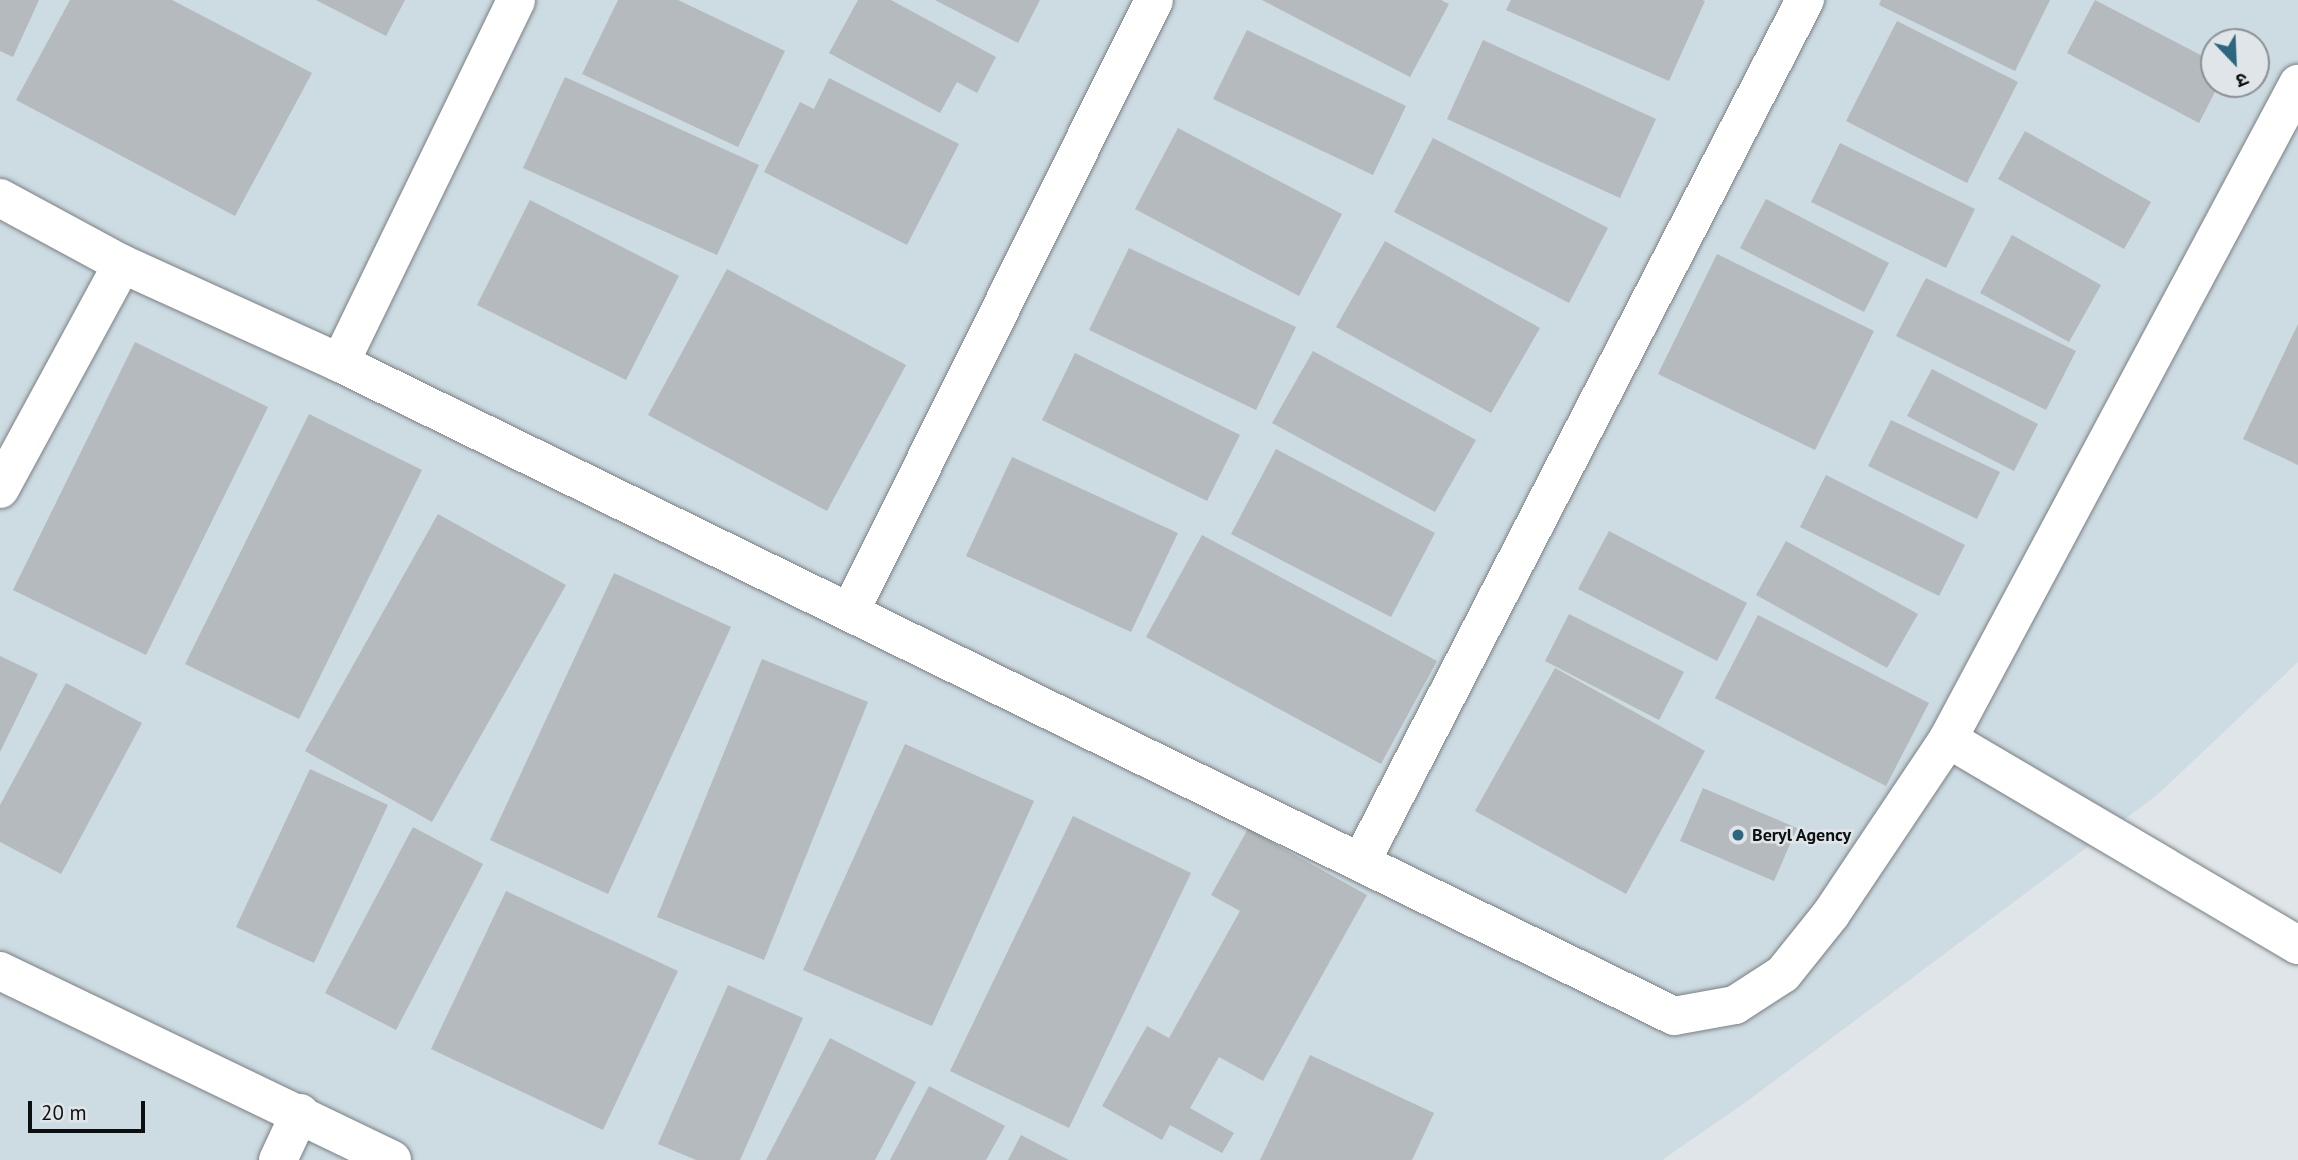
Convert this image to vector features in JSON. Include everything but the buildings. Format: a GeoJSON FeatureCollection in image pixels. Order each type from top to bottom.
{"type":"FeatureCollection","features":[{"type":"Feature","properties":{"kind":"street"},"geometry":{"type":"LineString","coordinates":[[340,363],[516,0]]}},
{"type":"Feature","properties":{"kind":"street"},"geometry":{"type":"LineString","coordinates":[[850,612],[1154,0]]}},
{"type":"Feature","properties":{"kind":"street"},"geometry":{"type":"LineString","coordinates":[[1360,862],[1805,0]]}},
{"type":"Feature","properties":{"kind":"street"},"geometry":{"type":"LineString","coordinates":[[0,198],[122,264],[340,363],[1674,1016],[1735,1005],[1783,974],[1831,914],[1948,738],[2298,84]]}},
{"type":"Feature","properties":{"kind":"street"},"geometry":{"type":"LineString","coordinates":[[0,489],[122,264]]}},
{"type":"Feature","properties":{"kind":"street"},"geometry":{"type":"LineString","coordinates":[[1948,738],[2298,945]]}},
{"type":"Feature","properties":{"kind":"street"},"geometry":{"type":"LineString","coordinates":[[0,971],[392,1160]]}},
{"type":"Feature","properties":{"kind":"street"},"geometry":{"type":"LineString","coordinates":[[278,1160],[300,1114]]}},
{"type":"Feature","properties":{"kind":"shaded area"},"geometry":{"type":"Polygon","coordinates":[[[0,0],[2298,0],[2298,662],[2157,795],[1746,1102],[1662,1160],[0,1160],[0,0]]]}},
{"type":"Feature","properties":{"kind":"place","name":"Beryl Agency"},"geometry":{"type":"Point","coordinates":[1738,835]}}]}
